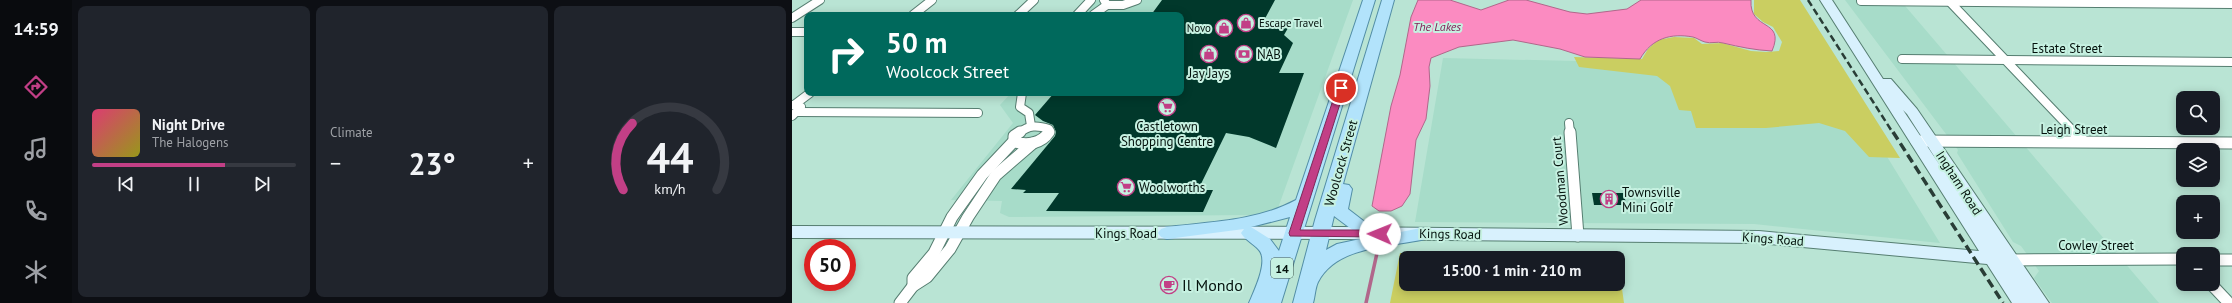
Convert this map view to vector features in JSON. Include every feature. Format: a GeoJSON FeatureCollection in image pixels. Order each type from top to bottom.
{"type":"FeatureCollection","features":[{"type":"Feature","properties":{"kind":"main road","name":"Woolcock Street"},"geometry":{"type":"LineString","coordinates":[[1271,303],[1369,0]]}},
{"type":"Feature","properties":{"kind":"main road","name":"Woolcock Street"},"geometry":{"type":"LineString","coordinates":[[1303,303],[1348,136],[1388,0]]}},
{"type":"Feature","properties":{"kind":"main road","name":"Ingham Road"},"geometry":{"type":"LineString","coordinates":[[1826,0],[1872,69],[1880,86],[1924,141],[2040,303]]}},
{"type":"Feature","properties":{"kind":"main road"},"geometry":{"type":"LineString","coordinates":[[1348,136],[1347,175],[1339,209],[1345,218],[1368,233]]}},
{"type":"Feature","properties":{"kind":"main road","name":"Ingham Road"},"geometry":{"type":"LineString","coordinates":[[1924,141],[1992,259],[2022,303]]}},
{"type":"Feature","properties":{"kind":"main road"},"geometry":{"type":"LineString","coordinates":[[1167,233],[1268,218],[1287,213],[1304,203]]}},
{"type":"Feature","properties":{"kind":"main road","name":"Kings Road"},"geometry":{"type":"LineString","coordinates":[[792,232],[1368,233],[1759,237],[2010,260]]}},
{"type":"Feature","properties":{"kind":"main road"},"geometry":{"type":"LineString","coordinates":[[1250,233],[1268,248],[1271,256],[1271,268],[1259,303]]}},
{"type":"Feature","properties":{"kind":"main road"},"geometry":{"type":"LineString","coordinates":[[1310,278],[1326,258],[1344,249],[1421,234]]}},
{"type":"Feature","properties":{"kind":"street"},"geometry":{"type":"LineString","coordinates":[[792,18],[820,0]]}},
{"type":"Feature","properties":{"kind":"street"},"geometry":{"type":"LineString","coordinates":[[917,12],[932,0]]}},
{"type":"Feature","properties":{"kind":"street"},"geometry":{"type":"LineString","coordinates":[[1021,12],[1034,0]]}},
{"type":"Feature","properties":{"kind":"street"},"geometry":{"type":"LineString","coordinates":[[1080,12],[1091,0]]}},
{"type":"Feature","properties":{"kind":"street"},"geometry":{"type":"LineString","coordinates":[[1095,12],[1106,2],[1123,5],[1137,0]]}},
{"type":"Feature","properties":{"kind":"street"},"geometry":{"type":"LineString","coordinates":[[1861,1],[2232,4]]}},
{"type":"Feature","properties":{"kind":"street"},"geometry":{"type":"LineString","coordinates":[[1950,2],[2083,141]]}},
{"type":"Feature","properties":{"kind":"street"},"geometry":{"type":"LineString","coordinates":[[792,32],[804,32]]}},
{"type":"Feature","properties":{"kind":"street","name":"Estate Street"},"geometry":{"type":"LineString","coordinates":[[1902,59],[2232,62]]}},
{"type":"Feature","properties":{"kind":"street"},"geometry":{"type":"LineString","coordinates":[[794,110],[807,96]]}},
{"type":"Feature","properties":{"kind":"street"},"geometry":{"type":"LineString","coordinates":[[1020,96],[1020,107],[1029,113],[1031,126]]}},
{"type":"Feature","properties":{"kind":"street"},"geometry":{"type":"LineString","coordinates":[[794,110],[978,113]]}},
{"type":"Feature","properties":{"kind":"street","name":"Woodman Court"},"geometry":{"type":"LineString","coordinates":[[1569,123],[1578,236]]}},
{"type":"Feature","properties":{"kind":"street"},"geometry":{"type":"LineString","coordinates":[[900,303],[913,286],[927,277],[950,250],[952,217],[982,175],[1014,141],[1013,139],[1016,133],[1031,126],[1046,126],[1049,132],[1044,138],[1033,143],[996,176],[952,233]]}},
{"type":"Feature","properties":{"kind":"street"},"geometry":{"type":"LineString","coordinates":[[1014,141],[1016,143],[1033,143]]}},
{"type":"Feature","properties":{"kind":"street","name":"Leigh Street"},"geometry":{"type":"LineString","coordinates":[[1924,141],[2232,143]]}},
{"type":"Feature","properties":{"kind":"street","name":"Cowley Street"},"geometry":{"type":"LineString","coordinates":[[2010,260],[2176,259]]}},
{"type":"Feature","properties":{"kind":"street"},"geometry":{"type":"LineString","coordinates":[[2220,260],[2232,260]]}},
{"type":"Feature","properties":{"kind":"street"},"geometry":{"type":"LineString","coordinates":[[2218,291],[2229,303]]}},
{"type":"Feature","properties":{"kind":"shaded area","name":"Castletown Shopping Centre"},"geometry":{"type":"Polygon","coordinates":[[[1095,0],[1353,0],[1278,208],[1251,215],[1009,217],[1000,213],[1002,201],[951,200],[1013,123],[1000,105],[1008,96],[1184,96],[1184,12],[1084,12],[1095,0]]]}},
{"type":"Feature","properties":{"kind":"shaded area"},"geometry":{"type":"Polygon","coordinates":[[[1754,0],[1800,0],[1900,158],[1869,157],[1845,131],[1819,123],[1766,128],[1696,128],[1691,111],[1679,110],[1670,86],[1657,76],[1579,67],[1574,57],[1642,59],[1648,49],[1658,40],[1674,37],[1694,38],[1702,44],[1722,43],[1751,51],[1779,51],[1782,42],[1773,27],[1763,22],[1754,14],[1754,0]]]}},
{"type":"Feature","properties":{"kind":"shaded area"},"geometry":{"type":"Polygon","coordinates":[[[1845,0],[1900,0],[2159,303],[2052,303],[2034,278],[2039,271],[2021,246],[2013,242],[1957,153],[1958,150],[1845,0]]]}},
{"type":"Feature","properties":{"kind":"shaded area"},"geometry":{"type":"Polygon","coordinates":[[[1443,58],[1832,67],[1940,243],[1754,224],[1415,222],[1443,58]]]}},
{"type":"Feature","properties":{"kind":"shaded area"},"geometry":{"type":"Polygon","coordinates":[[[1399,258],[1399,291],[1622,291],[1624,303],[1390,303],[1399,258]]]}},
{"type":"Feature","properties":{"kind":"water","name":"The Lakes"},"geometry":{"type":"Polygon","coordinates":[[[1418,0],[1450,0],[1481,10],[1509,0],[1526,0],[1570,12],[1587,14],[1627,9],[1641,0],[1751,0],[1752,10],[1755,17],[1771,29],[1774,34],[1775,41],[1772,51],[1747,48],[1721,42],[1707,43],[1693,37],[1677,36],[1656,42],[1650,46],[1640,59],[1585,57],[1560,49],[1513,40],[1459,47],[1431,58],[1429,67],[1430,86],[1426,119],[1416,140],[1410,194],[1402,206],[1391,211],[1379,211],[1372,206],[1391,106],[1400,75],[1411,17],[1418,0]]]}},
{"type":"Feature","properties":{"kind":"building","name":"Castletown Shopping Centre"},"geometry":{"type":"Polygon","coordinates":[[[1162,0],[1275,0],[1260,28],[1288,28],[1284,35],[1293,43],[1279,73],[1304,73],[1276,148],[1249,137],[1226,133],[1198,190],[1213,190],[1203,212],[1046,211],[1059,193],[1023,193],[1026,190],[1011,189],[1055,136],[1056,132],[1053,125],[1043,121],[1035,115],[1051,96],[1184,96],[1184,12],[1153,12],[1162,0]]]}},
{"type":"Feature","properties":{"kind":"building","name":"Townsville Mini Golf"},"geometry":{"type":"Polygon","coordinates":[[[1592,193],[1624,193],[1626,205],[1594,205],[1592,193]]]}},
{"type":"Feature","properties":{"kind":"waterway"},"geometry":{"type":"LineString","coordinates":[[1366,303],[1377,253]]}},
{"type":"Feature","properties":{"kind":"railway"},"geometry":{"type":"LineString","coordinates":[[1808,0],[1893,133]]}},
{"type":"Feature","properties":{"kind":"railway"},"geometry":{"type":"LineString","coordinates":[[1893,132],[2003,303]]}},
{"type":"Feature","properties":{"kind":"place","name":"Escape Travel"},"geometry":{"type":"Point","coordinates":[1246,23]}},
{"type":"Feature","properties":{"kind":"place","name":"Novo"},"geometry":{"type":"Point","coordinates":[1224,28]}},
{"type":"Feature","properties":{"kind":"place","name":"Jay Jays"},"geometry":{"type":"Point","coordinates":[1209,54]}},
{"type":"Feature","properties":{"kind":"place","name":"NAB"},"geometry":{"type":"Point","coordinates":[1244,54]}},
{"type":"Feature","properties":{"kind":"place","name":"Castletown Shopping Centre"},"geometry":{"type":"Point","coordinates":[1167,107]}},
{"type":"Feature","properties":{"kind":"place","name":"Woolworths"},"geometry":{"type":"Point","coordinates":[1126,187]}},
{"type":"Feature","properties":{"kind":"place","name":"Townsville Mini Golf"},"geometry":{"type":"Point","coordinates":[1609,199]}},
{"type":"Feature","properties":{"kind":"place","name":"Il Mondo"},"geometry":{"type":"Point","coordinates":[1169,285]}},
{"type":"Feature","properties":{"kind":"route"},"geometry":{"type":"LineString","coordinates":[[1341,88],[1294,233],[1380,234]]}}]}
